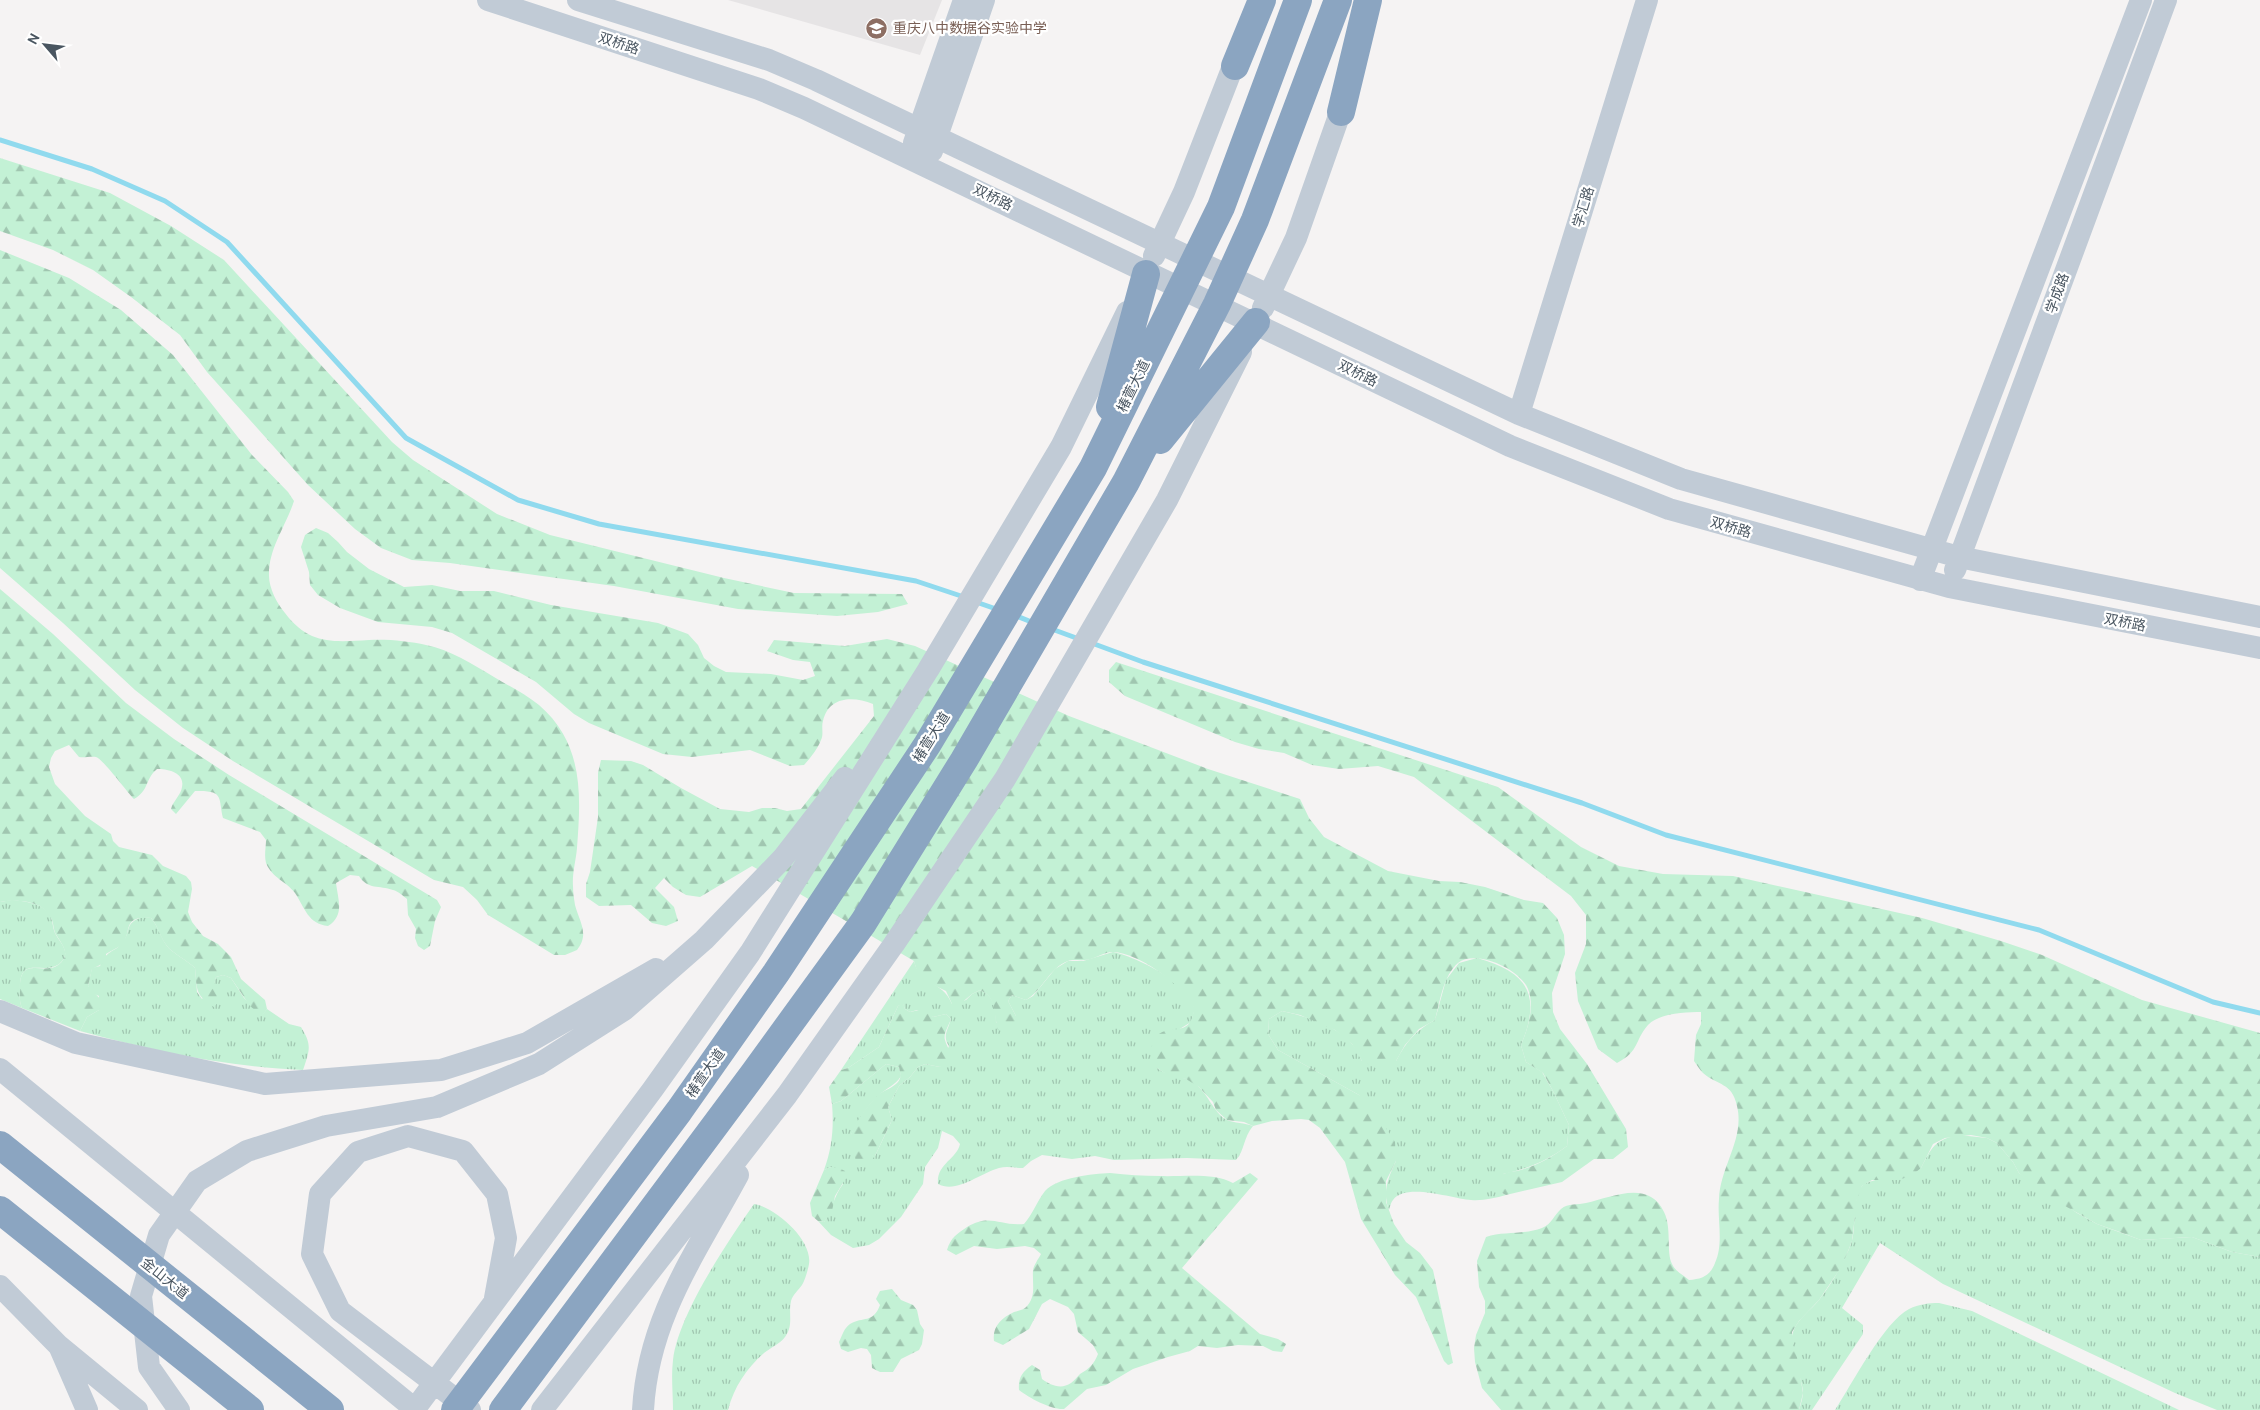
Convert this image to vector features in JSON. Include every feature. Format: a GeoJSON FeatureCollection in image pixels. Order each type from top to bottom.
{"type":"FeatureCollection","features":[{"type":"Feature","properties":{"kind":"highway"},"geometry":{"type":"LineString","coordinates":[[1235,66],[1262,0]]}},
{"type":"Feature","properties":{"kind":"highway","name":"椿萱大道"},"geometry":{"type":"LineString","coordinates":[[455,1410],[679,1111],[776,973],[927,744],[1093,468],[1221,207],[1298,0]]}},
{"type":"Feature","properties":{"kind":"highway"},"geometry":{"type":"LineString","coordinates":[[505,1408],[754,1074],[868,915],[964,760],[1126,482],[1217,304],[1255,220],[1338,0]]}},
{"type":"Feature","properties":{"kind":"highway"},"geometry":{"type":"LineString","coordinates":[[1341,112],[1368,0]]}},
{"type":"Feature","properties":{"kind":"highway"},"geometry":{"type":"LineString","coordinates":[[1093,468],[1146,274]]}},
{"type":"Feature","properties":{"kind":"highway"},"geometry":{"type":"LineString","coordinates":[[1126,482],[1256,322]]}},
{"type":"Feature","properties":{"kind":"highway","name":"金山大道"},"geometry":{"type":"LineString","coordinates":[[0,1146],[330,1410]]}},
{"type":"Feature","properties":{"kind":"highway"},"geometry":{"type":"LineString","coordinates":[[0,1210],[250,1410]]}},
{"type":"Feature","properties":{"kind":"main road","name":"双桥路"},"geometry":{"type":"LineString","coordinates":[[488,0],[759,89],[918,162],[1510,446],[1670,509],[1949,587],[2260,648]]}},
{"type":"Feature","properties":{"kind":"main road","name":"双桥路"},"geometry":{"type":"LineString","coordinates":[[578,0],[769,60],[928,133],[1519,414],[1681,479],[1959,557],[2254,613]]}},
{"type":"Feature","properties":{"kind":"main road"},"geometry":{"type":"LineString","coordinates":[[928,133],[964,0]]}},
{"type":"Feature","properties":{"kind":"main road"},"geometry":{"type":"LineString","coordinates":[[918,162],[928,133],[984,0]]}},
{"type":"Feature","properties":{"kind":"main road"},"geometry":{"type":"LineString","coordinates":[[0,1069],[415,1410],[654,1089],[750,954],[928,670],[1061,446],[1146,274],[1184,192],[1235,66],[1255,0]]}},
{"type":"Feature","properties":{"kind":"main road"},"geometry":{"type":"LineString","coordinates":[[542,1410],[787,1096],[894,944],[1005,778],[1167,500],[1256,322],[1296,238],[1379,0]]}},
{"type":"Feature","properties":{"kind":"main road","name":"学汇路"},"geometry":{"type":"LineString","coordinates":[[1519,414],[1647,0]]}},
{"type":"Feature","properties":{"kind":"main road","name":"学成路"},"geometry":{"type":"LineString","coordinates":[[1920,580],[2141,0]]}},
{"type":"Feature","properties":{"kind":"main road","name":"学成路"},"geometry":{"type":"LineString","coordinates":[[1949,587],[2166,0]]}},
{"type":"Feature","properties":{"kind":"main road"},"geometry":{"type":"LineString","coordinates":[[179,1410],[149,1367],[141,1296],[159,1235],[197,1181],[247,1152],[326,1126],[437,1107],[539,1064],[624,1010],[704,940],[783,858],[928,670]]}},
{"type":"Feature","properties":{"kind":"main road"},"geometry":{"type":"LineString","coordinates":[[0,1011],[76,1042],[265,1084],[441,1070],[527,1043],[704,940]]}},
{"type":"Feature","properties":{"kind":"main road"},"geometry":{"type":"LineString","coordinates":[[643,1410],[644,1392],[652,1347],[668,1304],[687,1263],[714,1221],[769,1118]]}},
{"type":"Feature","properties":{"kind":"main road"},"geometry":{"type":"LineString","coordinates":[[470,1410],[340,1311],[312,1254],[320,1194],[358,1152],[408,1136],[463,1151],[497,1194],[506,1238],[495,1302]]}},
{"type":"Feature","properties":{"kind":"main road"},"geometry":{"type":"LineString","coordinates":[[0,1286],[58,1345],[137,1410]]}},
{"type":"Feature","properties":{"kind":"main road"},"geometry":{"type":"LineString","coordinates":[[58,1345],[87,1410]]}},
{"type":"Feature","properties":{"kind":"shaded area","name":"重庆八中数据谷实验中学"},"geometry":{"type":"Polygon","coordinates":[[[728,0],[942,0],[920,55],[728,0]]]}},
{"type":"Feature","properties":{"kind":"green space"},"geometry":{"type":"Polygon","coordinates":[[[0,158],[110,193],[171,226],[224,260],[392,442],[413,460],[497,514],[550,535],[724,578],[794,593],[902,594],[908,604],[878,612],[837,616],[738,609],[614,586],[450,563],[412,560],[381,548],[355,529],[308,485],[207,372],[180,335],[93,270],[53,250],[0,231],[0,158]]]}},
{"type":"Feature","properties":{"kind":"green space"},"geometry":{"type":"Polygon","coordinates":[[[0,250],[69,278],[121,310],[173,355],[252,455],[288,492],[294,501],[271,556],[269,566],[270,586],[276,601],[303,631],[322,639],[333,641],[398,641],[444,650],[469,662],[528,697],[554,720],[572,753],[579,790],[573,888],[583,938],[577,950],[565,955],[554,955],[488,915],[477,900],[463,887],[434,880],[233,761],[183,728],[135,690],[0,568],[0,250]]]}},
{"type":"Feature","properties":{"kind":"green space"},"geometry":{"type":"Polygon","coordinates":[[[316,528],[328,533],[347,552],[369,569],[404,587],[432,585],[460,591],[494,591],[551,605],[658,623],[688,634],[698,645],[704,658],[726,672],[771,674],[803,680],[815,676],[810,662],[793,660],[767,651],[774,640],[845,646],[887,639],[915,646],[1069,716],[1208,769],[1300,799],[1309,818],[1324,837],[1388,871],[1439,881],[1460,882],[1485,887],[1524,900],[1543,903],[1557,918],[1564,935],[1565,954],[1552,993],[1553,1012],[1560,1029],[1587,1064],[1626,1129],[1628,1147],[1613,1159],[1594,1159],[1562,1182],[1506,1195],[1502,1193],[1498,1182],[1502,1175],[1537,1164],[1567,1146],[1569,1125],[1543,1073],[1526,1062],[1521,1045],[1531,1010],[1528,989],[1516,975],[1497,963],[1475,958],[1466,959],[1458,963],[1445,982],[1435,1020],[1419,1029],[1405,1045],[1396,1061],[1378,1069],[1362,1061],[1352,1044],[1335,1030],[1300,1015],[1282,1011],[1269,1019],[1268,1034],[1278,1050],[1359,1095],[1373,1108],[1395,1142],[1396,1161],[1386,1181],[1386,1202],[1394,1224],[1406,1242],[1420,1253],[1433,1270],[1453,1363],[1448,1365],[1444,1361],[1416,1297],[1395,1275],[1361,1219],[1345,1162],[1320,1128],[1309,1120],[1301,1119],[1272,1121],[1253,1126],[1244,1122],[1227,1120],[1216,1110],[1213,1102],[1199,1087],[1186,1079],[1171,1077],[1157,1068],[1150,1054],[1155,1038],[1160,1033],[1184,1028],[1192,1018],[1194,1008],[1170,980],[1147,964],[1135,958],[1113,952],[1088,960],[1072,960],[1061,964],[1037,991],[1026,1000],[1012,995],[1008,1001],[1016,1016],[1017,1023],[1011,1030],[1004,1031],[998,1030],[994,1007],[986,993],[980,990],[959,1005],[952,1004],[946,991],[919,978],[914,961],[752,866],[700,897],[686,895],[673,887],[664,878],[655,888],[674,907],[678,921],[666,926],[652,923],[631,905],[599,906],[586,897],[586,884],[590,872],[598,817],[598,773],[601,760],[631,761],[643,765],[720,809],[749,812],[762,808],[775,808],[787,811],[801,809],[874,716],[873,704],[850,699],[843,700],[831,707],[823,721],[819,744],[804,765],[790,766],[750,750],[692,757],[663,754],[589,723],[574,714],[536,682],[452,633],[432,627],[378,622],[340,608],[318,595],[310,585],[309,572],[301,547],[305,535],[316,528]]]}},
{"type":"Feature","properties":{"kind":"green space"},"geometry":{"type":"Polygon","coordinates":[[[0,589],[53,634],[126,703],[174,739],[229,775],[437,900],[441,907],[435,921],[430,946],[424,950],[418,946],[415,938],[416,929],[408,915],[407,899],[395,891],[370,885],[359,876],[350,875],[336,883],[339,912],[337,917],[328,926],[321,925],[311,919],[295,893],[275,876],[269,868],[265,860],[266,840],[260,832],[223,818],[220,800],[216,794],[195,791],[176,814],[171,809],[180,793],[182,782],[181,778],[174,772],[157,769],[150,777],[145,789],[134,799],[99,759],[96,757],[79,757],[69,745],[55,751],[51,758],[49,767],[55,784],[85,816],[111,834],[113,841],[119,847],[152,855],[163,866],[186,876],[191,882],[192,889],[188,912],[192,922],[203,936],[218,944],[231,957],[241,979],[265,1000],[267,1009],[262,1016],[250,1006],[231,978],[223,975],[216,977],[214,985],[219,1001],[214,1007],[208,1003],[198,991],[195,968],[169,948],[151,918],[141,918],[131,923],[124,942],[106,954],[106,962],[92,969],[88,986],[104,1003],[99,1010],[87,1017],[80,1031],[22,1008],[20,989],[24,971],[57,966],[65,957],[65,954],[64,948],[55,932],[53,922],[42,907],[21,901],[0,902],[0,589]]]}},
{"type":"Feature","properties":{"kind":"green space"},"geometry":{"type":"Polygon","coordinates":[[[1116,662],[1498,787],[1581,847],[1619,866],[1663,874],[1733,876],[1922,918],[2042,955],[2142,1000],[2260,1033],[2260,1257],[2232,1252],[2192,1237],[2141,1240],[2097,1224],[2042,1193],[2019,1173],[2013,1162],[1997,1143],[1987,1138],[1971,1135],[1945,1138],[1933,1144],[1921,1168],[1911,1176],[1898,1180],[1872,1180],[1862,1186],[1857,1199],[1852,1241],[1842,1266],[1819,1300],[1799,1321],[1792,1332],[1792,1345],[1797,1357],[1803,1393],[1799,1410],[1501,1410],[1482,1388],[1475,1362],[1474,1348],[1476,1335],[1485,1313],[1485,1301],[1479,1287],[1477,1261],[1486,1237],[1528,1232],[1542,1228],[1561,1209],[1573,1204],[1586,1203],[1629,1193],[1640,1193],[1649,1196],[1657,1202],[1664,1212],[1668,1225],[1670,1259],[1677,1271],[1689,1280],[1698,1279],[1711,1271],[1719,1248],[1720,1187],[1735,1141],[1739,1118],[1735,1098],[1732,1093],[1724,1085],[1703,1073],[1694,1061],[1696,1035],[1701,1024],[1701,1012],[1673,1014],[1653,1021],[1648,1025],[1630,1054],[1617,1063],[1598,1049],[1578,1001],[1575,973],[1586,944],[1586,915],[1571,896],[1414,777],[1378,766],[1339,769],[1312,765],[1284,753],[1259,749],[1235,742],[1125,696],[1109,682],[1109,670],[1116,662]]]}},
{"type":"Feature","properties":{"kind":"green space"},"geometry":{"type":"Polygon","coordinates":[[[12,900],[26,902],[45,909],[51,917],[55,933],[65,949],[63,960],[57,965],[50,968],[29,968],[24,971],[20,989],[22,1008],[0,999],[0,902],[12,900]]]}},
{"type":"Feature","properties":{"kind":"green space"},"geometry":{"type":"Polygon","coordinates":[[[143,917],[151,918],[169,948],[195,968],[197,992],[202,999],[213,986],[216,977],[223,975],[231,978],[244,998],[262,1015],[267,1009],[289,1024],[301,1027],[309,1047],[303,1070],[218,1062],[135,1045],[80,1031],[87,1017],[99,1010],[99,996],[92,993],[88,986],[92,968],[100,966],[106,956],[125,939],[130,925],[143,917]]]}},
{"type":"Feature","properties":{"kind":"green space"},"geometry":{"type":"Polygon","coordinates":[[[1113,952],[1134,959],[1160,972],[1172,980],[1190,998],[1194,1007],[1191,1022],[1178,1030],[1162,1033],[1157,1068],[1193,1082],[1203,1091],[1222,1117],[1233,1122],[1253,1126],[1236,1160],[1187,1158],[1114,1160],[1095,1156],[1072,1159],[1042,1155],[1023,1168],[999,1168],[961,1185],[945,1186],[938,1184],[940,1171],[955,1154],[960,1144],[953,1136],[942,1131],[938,1148],[925,1167],[923,1184],[901,1217],[879,1239],[869,1245],[853,1248],[831,1235],[818,1221],[824,1222],[843,1184],[831,1167],[824,1170],[832,1138],[832,1104],[841,1101],[886,1064],[899,1067],[901,1076],[899,1079],[881,1093],[870,1105],[859,1119],[851,1135],[856,1156],[875,1156],[892,1120],[888,1107],[899,1086],[918,1067],[925,1064],[940,1067],[949,1046],[946,1036],[951,1019],[946,1014],[933,1017],[917,1010],[910,1012],[905,1009],[903,1004],[898,1006],[879,1047],[848,1068],[841,1070],[914,961],[921,976],[942,990],[952,1004],[966,1000],[980,990],[985,993],[993,1003],[996,1023],[1016,1016],[1008,1001],[1012,995],[1026,1000],[1033,996],[1055,969],[1068,961],[1083,961],[1113,952]]]}},
{"type":"Feature","properties":{"kind":"green space"},"geometry":{"type":"Polygon","coordinates":[[[1477,958],[1508,970],[1519,978],[1526,988],[1530,999],[1530,1012],[1521,1045],[1526,1062],[1542,1072],[1569,1125],[1567,1146],[1536,1164],[1503,1174],[1502,1193],[1506,1195],[1475,1200],[1430,1193],[1408,1192],[1399,1195],[1393,1200],[1389,1210],[1386,1191],[1396,1161],[1359,1095],[1278,1050],[1268,1034],[1269,1019],[1282,1011],[1310,1019],[1329,1027],[1345,1037],[1355,1048],[1362,1061],[1396,1061],[1412,1037],[1435,1020],[1446,980],[1459,963],[1477,958]]]}},
{"type":"Feature","properties":{"kind":"green space"},"geometry":{"type":"Polygon","coordinates":[[[903,1003],[905,1009],[910,1012],[924,1009],[933,1017],[946,1014],[951,1019],[945,1032],[945,1038],[951,1054],[951,1060],[940,1067],[925,1064],[918,1067],[899,1086],[888,1107],[892,1120],[875,1156],[865,1167],[859,1167],[849,1141],[851,1135],[860,1116],[873,1100],[880,1093],[898,1082],[900,1077],[899,1067],[886,1064],[841,1101],[832,1104],[829,1087],[841,1070],[848,1068],[879,1047],[898,1006],[903,1003]]]}},
{"type":"Feature","properties":{"kind":"green space"},"geometry":{"type":"Polygon","coordinates":[[[1959,1135],[1987,1138],[1997,1143],[2013,1162],[2019,1173],[2077,1213],[2097,1224],[2141,1240],[2192,1237],[2232,1252],[2260,1257],[2260,1410],[2217,1410],[2175,1393],[1943,1284],[1880,1243],[1842,1308],[1863,1325],[1863,1334],[1812,1410],[1799,1410],[1803,1391],[1793,1354],[1793,1332],[1801,1319],[1824,1293],[1845,1259],[1853,1238],[1859,1190],[1863,1185],[1881,1178],[1921,1168],[1931,1150],[1939,1142],[1959,1135]]]}},
{"type":"Feature","properties":{"kind":"green space"},"geometry":{"type":"Polygon","coordinates":[[[831,1167],[845,1171],[846,1178],[835,1196],[832,1211],[824,1222],[818,1221],[812,1216],[810,1203],[824,1170],[831,1167]]]}},
{"type":"Feature","properties":{"kind":"green space"},"geometry":{"type":"Polygon","coordinates":[[[1110,1173],[1147,1176],[1207,1176],[1233,1183],[1250,1173],[1258,1179],[1182,1268],[1260,1334],[1278,1339],[1286,1344],[1282,1352],[1273,1351],[1263,1346],[1238,1345],[1217,1348],[1198,1346],[1190,1351],[1133,1369],[1106,1385],[1087,1389],[1064,1409],[1053,1408],[1041,1403],[1019,1390],[1021,1376],[1032,1365],[1040,1370],[1042,1379],[1052,1385],[1063,1386],[1071,1383],[1089,1368],[1098,1354],[1093,1345],[1078,1332],[1074,1314],[1068,1307],[1050,1299],[1042,1304],[1029,1329],[1003,1345],[994,1341],[994,1331],[1001,1320],[1009,1314],[1025,1308],[1033,1295],[1033,1269],[1041,1254],[1034,1248],[1025,1246],[997,1249],[974,1246],[956,1255],[947,1250],[952,1239],[975,1223],[989,1220],[1024,1224],[1045,1191],[1058,1182],[1076,1177],[1110,1173]]]}},
{"type":"Feature","properties":{"kind":"green space"},"geometry":{"type":"Polygon","coordinates":[[[754,1204],[772,1211],[791,1226],[799,1235],[809,1255],[809,1264],[805,1278],[791,1301],[788,1332],[778,1344],[764,1353],[746,1372],[737,1386],[728,1410],[673,1410],[673,1360],[684,1322],[718,1258],[754,1204]]]}},
{"type":"Feature","properties":{"kind":"green space"},"geometry":{"type":"Polygon","coordinates":[[[892,1289],[901,1300],[913,1305],[917,1310],[920,1324],[924,1330],[922,1344],[919,1350],[901,1359],[893,1372],[880,1372],[872,1368],[871,1355],[867,1349],[861,1348],[848,1352],[841,1349],[839,1342],[850,1324],[874,1315],[880,1305],[876,1299],[880,1291],[892,1289]]]}},
{"type":"Feature","properties":{"kind":"green space"},"geometry":{"type":"Polygon","coordinates":[[[1939,1303],[1972,1311],[2179,1410],[1835,1410],[1879,1340],[1899,1316],[1916,1306],[1939,1303]]]}},
{"type":"Feature","properties":{"kind":"waterway"},"geometry":{"type":"LineString","coordinates":[[0,140],[92,169],[165,201],[227,242],[406,438],[518,500],[599,524],[916,581],[964,597]]}},
{"type":"Feature","properties":{"kind":"waterway"},"geometry":{"type":"LineString","coordinates":[[976,602],[999,610]]}},
{"type":"Feature","properties":{"kind":"waterway"},"geometry":{"type":"LineString","coordinates":[[1014,615],[1034,623]]}},
{"type":"Feature","properties":{"kind":"waterway"},"geometry":{"type":"LineString","coordinates":[[1049,628],[1079,639]]}},
{"type":"Feature","properties":{"kind":"waterway"},"geometry":{"type":"LineString","coordinates":[[1089,642],[1143,662],[1582,803],[1666,835],[2039,930],[2213,1002],[2260,1013]]}},
{"type":"Feature","properties":{"kind":"place","name":"重庆八中数据谷实验中学"},"geometry":{"type":"Point","coordinates":[877,28]}}]}
